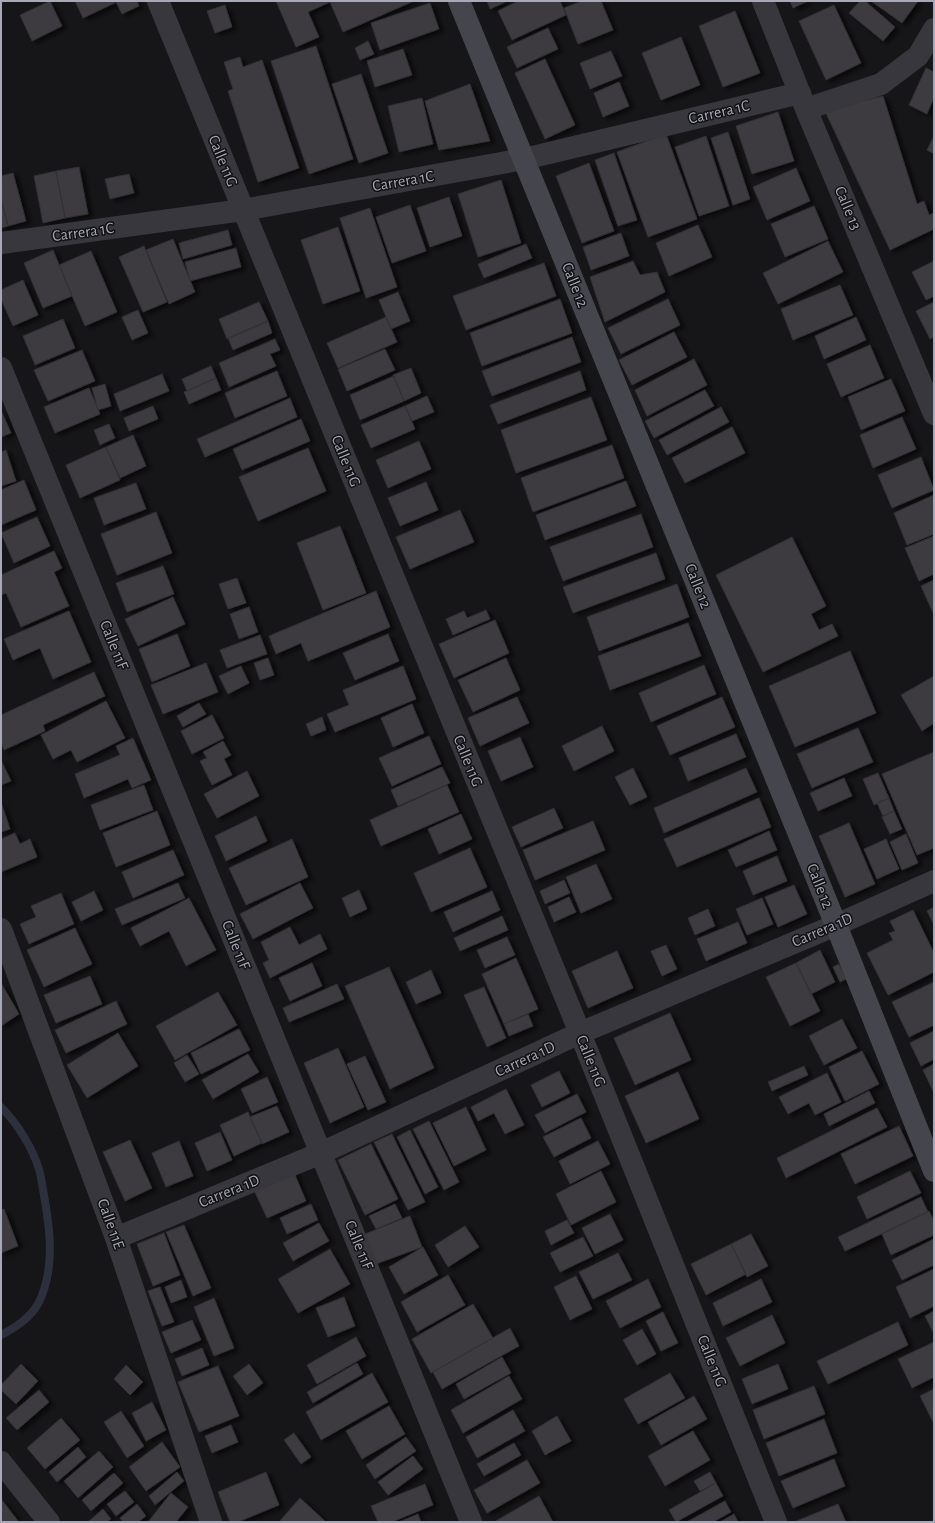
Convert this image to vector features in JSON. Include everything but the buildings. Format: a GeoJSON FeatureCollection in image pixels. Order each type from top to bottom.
{"type":"FeatureCollection","features":[{"type":"Feature","properties":{"kind":"street","name":"Calle 11G"},"geometry":{"type":"LineString","coordinates":[[158,1],[580,1033],[776,1522]]}},
{"type":"Feature","properties":{"kind":"street","name":"Calle 12"},"geometry":{"type":"LineString","coordinates":[[459,1],[836,925],[934,1171]]}},
{"type":"Feature","properties":{"kind":"street","name":"Calle 13"},"geometry":{"type":"LineString","coordinates":[[763,1],[803,101],[934,414]]}},
{"type":"Feature","properties":{"kind":"street","name":"Carrera 1C"},"geometry":{"type":"LineString","coordinates":[[1,243],[243,210],[524,159],[881,84],[926,60],[934,29]]}},
{"type":"Feature","properties":{"kind":"street","name":"Calle 11F"},"geometry":{"type":"LineString","coordinates":[[1,368],[471,1522]]}},
{"type":"Feature","properties":{"kind":"street","name":"Carrera 1D"},"geometry":{"type":"LineString","coordinates":[[116,1238],[321,1153],[580,1033],[836,925],[934,881]]}},
{"type":"Feature","properties":{"kind":"street","name":"Calle 11E"},"geometry":{"type":"LineString","coordinates":[[1,929],[116,1238],[211,1522]]}},
{"type":"Feature","properties":{"kind":"street"},"geometry":{"type":"LineString","coordinates":[[1,1462],[50,1522]]}},
{"type":"Feature","properties":{"kind":"waterway"},"geometry":{"type":"LineString","coordinates":[[1,1107],[13,1120],[23,1136],[39,1169],[48,1218],[50,1248],[47,1277],[44,1291],[38,1304],[31,1314],[22,1322],[1,1335]]}}]}
